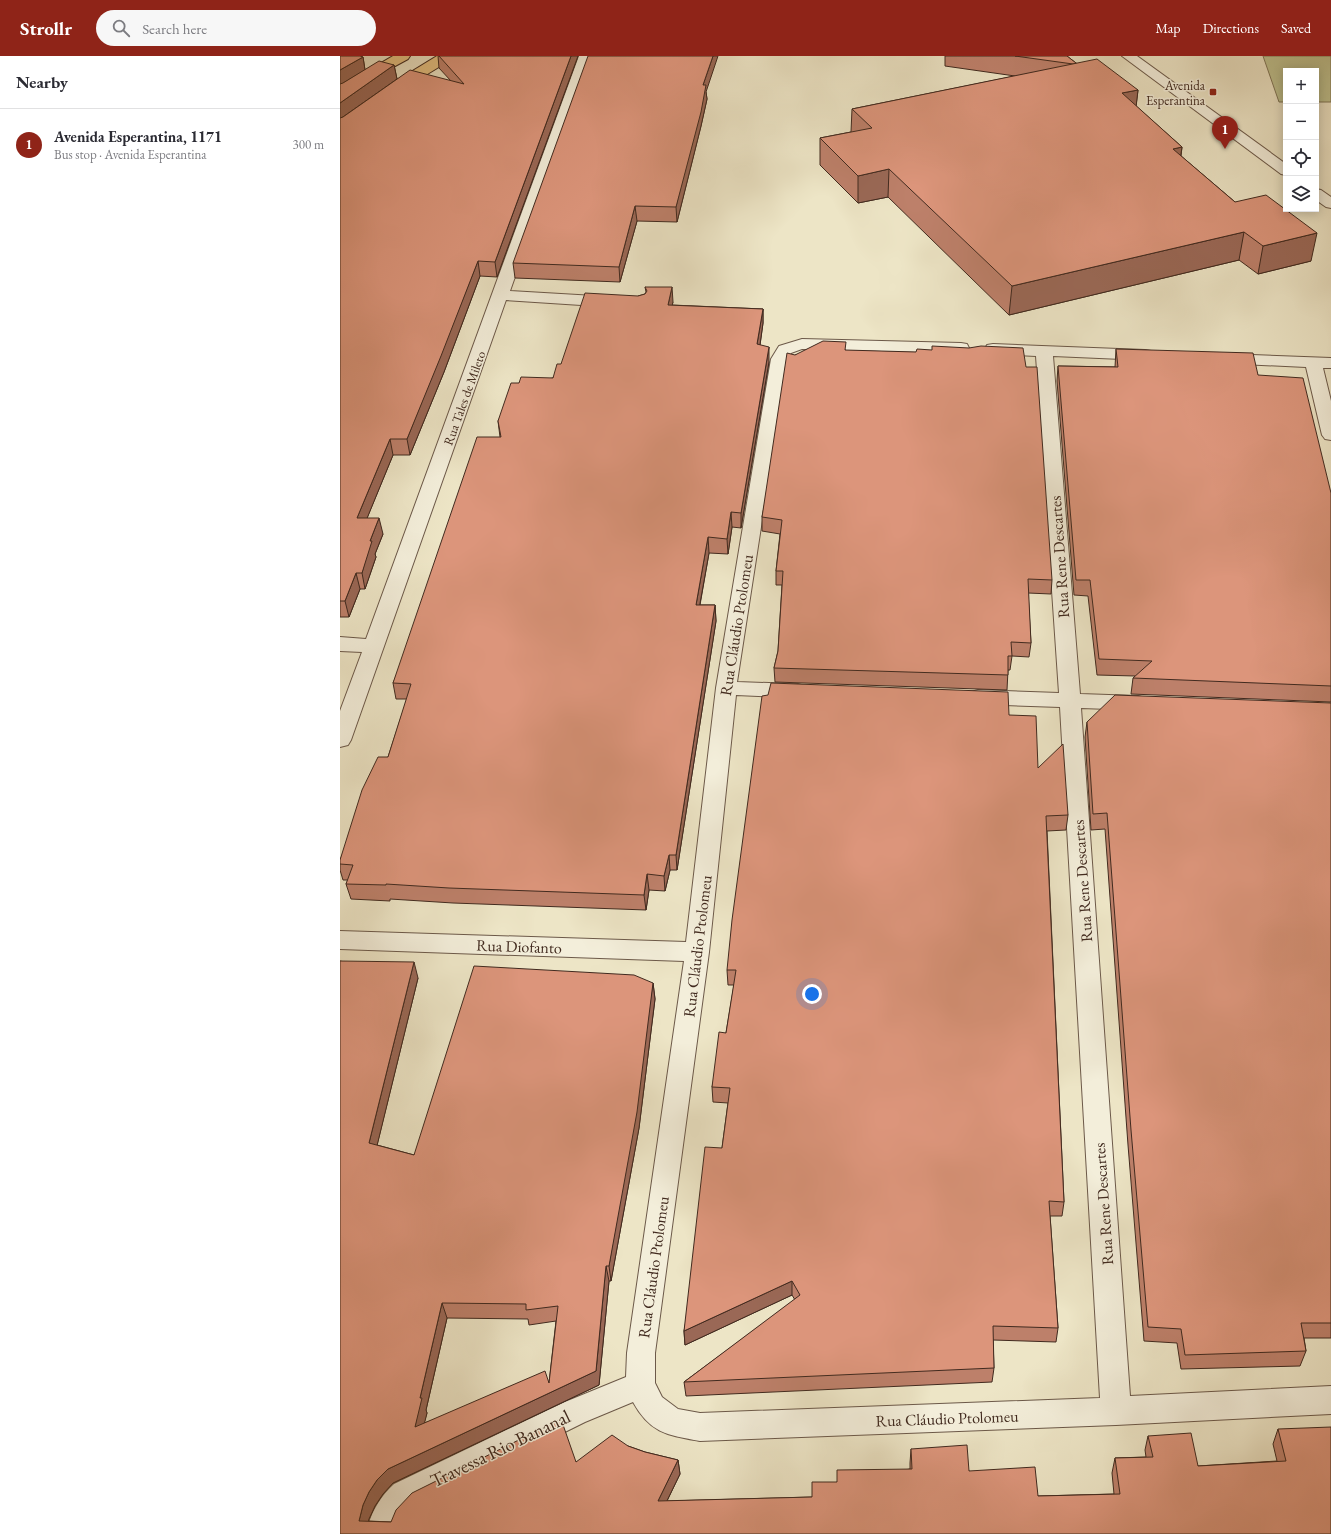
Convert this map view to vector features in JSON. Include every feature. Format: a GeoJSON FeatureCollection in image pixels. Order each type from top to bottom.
{"type":"FeatureCollection","features":[{"type":"Feature","properties":{"kind":"main road"},"geometry":{"type":"LineString","coordinates":[[384,96],[424,68],[447,56]]}},
{"type":"Feature","properties":{"kind":"main road"},"geometry":{"type":"LineString","coordinates":[[340,93],[395,58]]}},
{"type":"Feature","properties":{"kind":"street","name":"Rua Tales de Mileto"},"geometry":{"type":"LineString","coordinates":[[340,740],[586,56]]}},
{"type":"Feature","properties":{"kind":"street"},"geometry":{"type":"LineString","coordinates":[[1129,56],[1283,169]]}},
{"type":"Feature","properties":{"kind":"street"},"geometry":{"type":"LineString","coordinates":[[1319,195],[1331,204]]}},
{"type":"Feature","properties":{"kind":"street"},"geometry":{"type":"LineString","coordinates":[[501,295],[623,303]]}},
{"type":"Feature","properties":{"kind":"street","name":"Rua Cláudio Ptolomeu"},"geometry":{"type":"LineString","coordinates":[[1162,356],[1044,350],[802,344],[786,348],[780,353],[726,688],[697,952],[641,1353],[640,1385],[652,1407],[672,1422],[700,1427],[1116,1411],[1331,1400]]}},
{"type":"Feature","properties":{"kind":"street","name":"Rua Rene Descartes"},"geometry":{"type":"LineString","coordinates":[[1044,350],[1070,701],[1116,1411]]}},
{"type":"Feature","properties":{"kind":"street"},"geometry":{"type":"LineString","coordinates":[[1202,358],[1322,363],[1331,435]]}},
{"type":"Feature","properties":{"kind":"street"},"geometry":{"type":"LineString","coordinates":[[340,644],[374,646]]}},
{"type":"Feature","properties":{"kind":"street"},"geometry":{"type":"LineString","coordinates":[[726,688],[820,691]]}},
{"type":"Feature","properties":{"kind":"street"},"geometry":{"type":"LineString","coordinates":[[961,697],[1157,704]]}},
{"type":"Feature","properties":{"kind":"street","name":"Rua Diofanto"},"geometry":{"type":"LineString","coordinates":[[340,940],[697,952]]}},
{"type":"Feature","properties":{"kind":"street","name":"Travessa Rio Bananal"},"geometry":{"type":"LineString","coordinates":[[381,1534],[383,1522],[392,1506],[405,1495],[575,1412],[640,1385]]}},
{"type":"Feature","properties":{"kind":"green space"},"geometry":{"type":"Polygon","coordinates":[[[1263,56],[1331,56],[1331,102],[1319,102],[1319,68],[1283,68],[1283,102],[1279,102],[1263,56]]]}},
{"type":"Feature","properties":{"kind":"building"},"geometry":{"type":"Polygon","coordinates":[[[340,56],[360,56],[363,57],[340,70],[340,56]]]}},
{"type":"Feature","properties":{"kind":"building"},"geometry":{"type":"Polygon","coordinates":[[[439,56],[571,56],[495,262],[478,261],[407,439],[390,439],[357,518],[379,518],[370,541],[372,541],[362,573],[356,573],[345,601],[340,601],[340,118],[410,70],[464,84],[439,56]]]}},
{"type":"Feature","properties":{"kind":"building"},"geometry":{"type":"Polygon","coordinates":[[[588,56],[713,56],[703,85],[706,85],[701,112],[676,207],[635,206],[619,267],[513,263],[588,56]]]}},
{"type":"Feature","properties":{"kind":"building"},"geometry":{"type":"Polygon","coordinates":[[[1015,56],[1067,56],[1076,63],[1073,64],[1015,56]]]}},
{"type":"Feature","properties":{"kind":"building"},"geometry":{"type":"Polygon","coordinates":[[[1097,59],[1138,90],[1122,93],[1182,147],[1173,149],[1235,202],[1266,195],[1283,208],[1283,212],[1289,212],[1317,233],[1263,246],[1244,232],[1012,286],[889,169],[858,176],[820,138],[872,128],[852,109],[1097,59]]]}},
{"type":"Feature","properties":{"kind":"building"},"geometry":{"type":"Polygon","coordinates":[[[379,61],[394,65],[340,103],[340,84],[379,61]]]}},
{"type":"Feature","properties":{"kind":"building"},"geometry":{"type":"Polygon","coordinates":[[[645,287],[672,287],[668,305],[763,309],[757,344],[769,347],[741,513],[731,512],[727,539],[708,537],[696,605],[715,605],[676,855],[669,855],[664,876],[647,874],[644,895],[449,888],[386,884],[346,884],[353,865],[340,864],[340,860],[362,790],[378,757],[388,757],[411,684],[393,683],[477,437],[501,437],[498,421],[511,383],[519,383],[521,377],[553,378],[557,364],[561,364],[585,293],[638,296],[645,294],[647,291],[645,287]]]}},
{"type":"Feature","properties":{"kind":"building"},"geometry":{"type":"Polygon","coordinates":[[[823,341],[846,342],[845,350],[916,352],[917,349],[932,350],[932,346],[1023,348],[1026,367],[1037,367],[1052,580],[1028,579],[1031,643],[1011,642],[1012,656],[1008,656],[1008,675],[774,668],[778,651],[783,571],[776,571],[782,520],[762,517],[787,353],[795,355],[823,341]]]}},
{"type":"Feature","properties":{"kind":"building"},"geometry":{"type":"Polygon","coordinates":[[[1116,349],[1253,353],[1258,375],[1303,378],[1331,493],[1331,686],[1133,678],[1152,661],[1099,659],[1090,580],[1076,580],[1058,366],[1118,367],[1116,349]]]}},
{"type":"Feature","properties":{"kind":"building"},"geometry":{"type":"Polygon","coordinates":[[[771,683],[1008,692],[1009,715],[1036,716],[1038,768],[1063,744],[1068,815],[1046,816],[1064,1202],[1049,1201],[1058,1328],[993,1326],[994,1368],[684,1382],[800,1295],[792,1281],[684,1331],[705,1147],[722,1148],[730,1088],[712,1087],[719,1032],[726,1033],[736,970],[727,970],[732,920],[762,696],[768,695],[771,683]]]}},
{"type":"Feature","properties":{"kind":"building"},"geometry":{"type":"Polygon","coordinates":[[[1115,695],[1331,703],[1331,1323],[1301,1323],[1306,1351],[1185,1355],[1181,1329],[1148,1327],[1131,1130],[1107,813],[1093,814],[1087,722],[1115,695]]]}},
{"type":"Feature","properties":{"kind":"building"},"geometry":{"type":"Polygon","coordinates":[[[340,961],[414,962],[369,1143],[414,1155],[474,966],[634,975],[653,983],[637,1112],[609,1266],[606,1266],[596,1371],[388,1469],[377,1480],[369,1492],[363,1505],[359,1521],[391,1522],[396,1510],[412,1493],[561,1419],[576,1462],[612,1435],[628,1446],[678,1460],[658,1501],[812,1497],[812,1482],[837,1482],[837,1470],[912,1469],[911,1449],[967,1445],[969,1471],[1035,1467],[1038,1496],[1120,1494],[1115,1458],[1153,1457],[1148,1436],[1191,1433],[1198,1466],[1286,1461],[1278,1429],[1331,1427],[1331,1534],[340,1534],[340,961]],[[442,1303],[420,1398],[422,1398],[415,1427],[545,1371],[549,1383],[558,1306],[526,1310],[526,1304],[442,1303]]]}},
{"type":"Feature","properties":{"kind":"place","name":"Avenida Esperantina"},"geometry":{"type":"Point","coordinates":[1213,92]}},
{"type":"Feature","properties":{"kind":"place","name":"Avenida Esperantina, 1171"},"geometry":{"type":"Point","coordinates":[1225,149]}}]}
